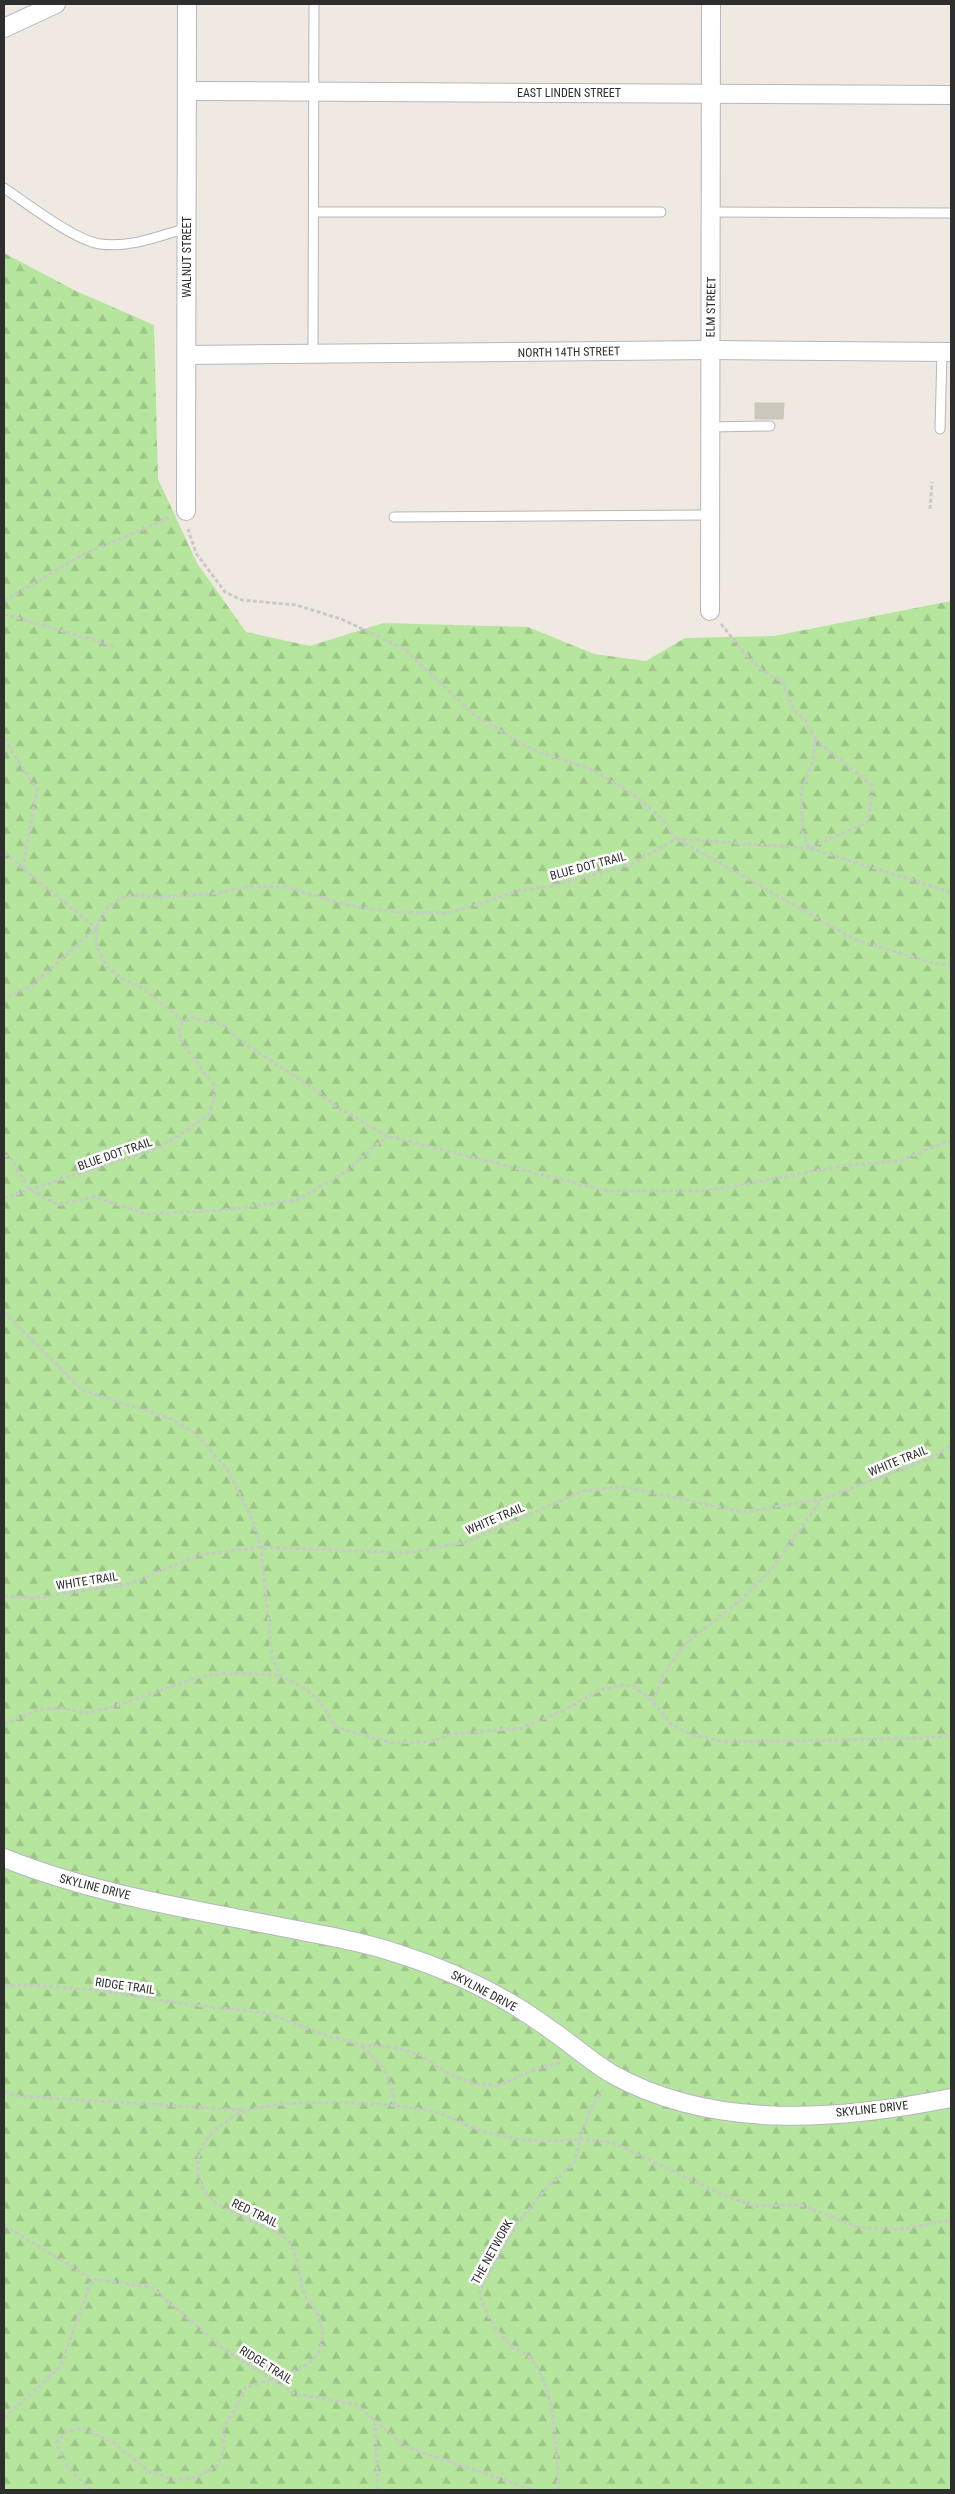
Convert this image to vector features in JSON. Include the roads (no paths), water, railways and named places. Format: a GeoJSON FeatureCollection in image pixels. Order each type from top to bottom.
{"type":"FeatureCollection","features":[{"type":"Feature","properties":{"kind":"street"},"geometry":{"type":"LineString","coordinates":[[4,28],[56,4]]}},
{"type":"Feature","properties":{"kind":"street","name":"WALNUT STREET"},"geometry":{"type":"LineString","coordinates":[[186,511],[187,4]]}},
{"type":"Feature","properties":{"kind":"street","name":"ELM STREET"},"geometry":{"type":"LineString","coordinates":[[710,611],[711,4]]}},
{"type":"Feature","properties":{"kind":"street","name":"EAST LINDEN STREET"},"geometry":{"type":"LineString","coordinates":[[187,91],[951,95]]}},
{"type":"Feature","properties":{"kind":"street","name":"NORTH 14TH STREET"},"geometry":{"type":"LineString","coordinates":[[187,355],[710,350],[947,352]]}},
{"type":"Feature","properties":{"kind":"street","name":"SKYLINE DRIVE"},"geometry":{"type":"LineString","coordinates":[[4,1858],[70,1881],[134,1897],[338,1938],[413,1958],[487,1989],[552,2030],[584,2056],[613,2074],[673,2100],[747,2114],[777,2116],[838,2113],[919,2104],[951,2098]]}},
{"type":"Feature","properties":{"kind":"lane"},"geometry":{"type":"LineString","coordinates":[[313,354],[314,4]]}},
{"type":"Feature","properties":{"kind":"lane"},"geometry":{"type":"LineString","coordinates":[[4,188],[76,235],[100,244],[136,243],[187,228]]}},
{"type":"Feature","properties":{"kind":"lane"},"geometry":{"type":"LineString","coordinates":[[314,212],[661,212]]}},
{"type":"Feature","properties":{"kind":"lane"},"geometry":{"type":"LineString","coordinates":[[712,212],[951,213]]}},
{"type":"Feature","properties":{"kind":"lane"},"geometry":{"type":"LineString","coordinates":[[940,429],[947,352]]}},
{"type":"Feature","properties":{"kind":"lane"},"geometry":{"type":"LineString","coordinates":[[710,427],[770,426]]}},
{"type":"Feature","properties":{"kind":"lane"},"geometry":{"type":"LineString","coordinates":[[394,517],[710,515]]}}]}
